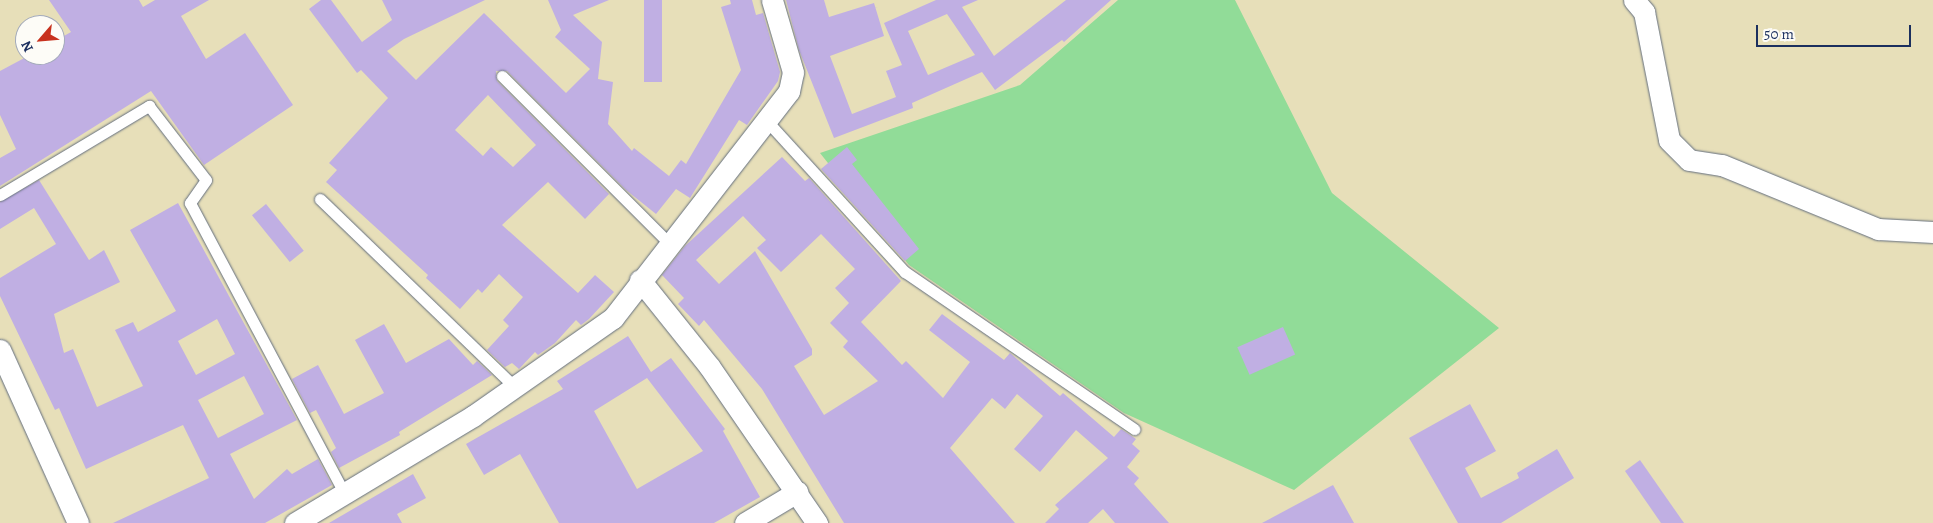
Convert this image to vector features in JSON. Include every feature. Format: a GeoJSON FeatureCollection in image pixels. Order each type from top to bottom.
{"type":"FeatureCollection","features":[{"type":"Feature","properties":{"kind":"street"},"geometry":{"type":"LineString","coordinates":[[295,523],[345,494],[515,387],[613,318],[640,280],[789,90],[792,72],[772,0]]}},
{"type":"Feature","properties":{"kind":"street"},"geometry":{"type":"LineString","coordinates":[[1634,0],[1644,12],[1670,140],[1689,160],[1722,165],[1878,230],[1933,232]]}},
{"type":"Feature","properties":{"kind":"street"},"geometry":{"type":"LineString","coordinates":[[640,280],[709,366],[817,523]]}},
{"type":"Feature","properties":{"kind":"street"},"geometry":{"type":"LineString","coordinates":[[0,350],[8,391],[78,523]]}},
{"type":"Feature","properties":{"kind":"street"},"geometry":{"type":"LineString","coordinates":[[745,523],[797,492]]}},
{"type":"Feature","properties":{"kind":"lane"},"geometry":{"type":"LineString","coordinates":[[502,76],[669,244]]}},
{"type":"Feature","properties":{"kind":"lane"},"geometry":{"type":"LineString","coordinates":[[0,195],[149,106],[206,180],[190,203],[345,494]]}},
{"type":"Feature","properties":{"kind":"lane"},"geometry":{"type":"LineString","coordinates":[[766,120],[905,272],[1134,429]]}},
{"type":"Feature","properties":{"kind":"lane"},"geometry":{"type":"LineString","coordinates":[[320,199],[515,387]]}},
{"type":"Feature","properties":{"kind":"green space"},"geometry":{"type":"Polygon","coordinates":[[[1118,0],[1235,0],[1332,193],[1499,328],[1294,490],[1124,413],[909,265],[820,153],[1020,85],[1118,0]]]}},
{"type":"Feature","properties":{"kind":"building"},"geometry":{"type":"Polygon","coordinates":[[[49,0],[139,0],[143,7],[155,0],[209,0],[181,16],[206,59],[245,33],[293,105],[204,165],[151,91],[0,186],[0,158],[16,149],[0,115],[0,71],[15,63],[15,65],[65,65],[65,35],[71,32],[65,23],[65,15],[59,15],[49,0]]]}},
{"type":"Feature","properties":{"kind":"building"},"geometry":{"type":"Polygon","coordinates":[[[321,0],[331,0],[362,42],[392,20],[382,0],[485,0],[404,39],[387,51],[416,80],[484,13],[566,93],[590,69],[555,37],[561,30],[548,0],[609,0],[573,15],[602,42],[598,79],[613,82],[608,124],[632,151],[634,148],[669,176],[681,160],[686,164],[741,70],[721,7],[731,4],[730,0],[752,0],[756,15],[763,13],[780,72],[778,81],[747,125],[739,120],[690,198],[676,189],[656,214],[626,190],[507,71],[496,71],[497,81],[609,194],[585,219],[548,182],[502,225],[578,293],[595,275],[614,292],[589,319],[581,325],[576,320],[555,343],[538,355],[535,352],[519,369],[512,363],[505,367],[487,350],[509,326],[503,320],[523,297],[499,274],[482,293],[478,289],[460,309],[426,278],[428,275],[326,182],[337,170],[329,163],[388,98],[361,70],[357,73],[309,9],[321,0]],[[488,95],[455,130],[483,156],[491,147],[513,167],[536,145],[488,95]]]}},
{"type":"Feature","properties":{"kind":"building"},"geometry":{"type":"Polygon","coordinates":[[[644,0],[662,0],[662,82],[644,82],[644,0]]]}},
{"type":"Feature","properties":{"kind":"building"},"geometry":{"type":"Polygon","coordinates":[[[786,0],[824,0],[829,17],[874,3],[884,36],[830,56],[852,114],[896,97],[886,71],[902,65],[884,23],[936,0],[978,0],[962,7],[994,56],[1066,0],[1111,0],[1064,42],[1062,40],[995,90],[982,72],[912,103],[913,108],[834,138],[799,50],[786,0]],[[947,14],[908,31],[928,75],[975,55],[947,14]]]}},
{"type":"Feature","properties":{"kind":"building"},"geometry":{"type":"Polygon","coordinates":[[[847,147],[857,160],[852,164],[919,249],[905,261],[821,169],[847,147]]]}},
{"type":"Feature","properties":{"kind":"building"},"geometry":{"type":"Polygon","coordinates":[[[782,157],[805,181],[809,178],[901,281],[861,322],[902,365],[906,361],[943,398],[970,362],[929,330],[942,314],[1004,360],[1010,353],[1060,396],[1063,393],[1114,437],[1121,429],[1136,439],[1132,444],[1140,451],[1127,467],[1139,478],[1134,484],[1169,523],[1115,523],[1103,509],[1088,523],[1045,523],[1059,509],[1055,505],[1108,458],[1076,430],[1040,472],[1014,449],[1043,416],[1017,394],[1005,409],[992,398],[950,448],[1015,523],[844,523],[762,389],[704,320],[699,326],[678,304],[684,298],[662,275],[685,246],[782,157]],[[743,216],[696,260],[719,284],[755,251],[812,349],[812,355],[794,366],[824,415],[878,381],[843,347],[848,341],[830,323],[849,303],[835,288],[855,269],[821,234],[781,272],[757,248],[766,240],[743,216]]]}},
{"type":"Feature","properties":{"kind":"building"},"geometry":{"type":"Polygon","coordinates":[[[39,180],[89,260],[104,250],[120,282],[54,314],[64,353],[73,349],[97,407],[143,386],[115,330],[133,322],[138,332],[176,311],[130,230],[178,203],[297,420],[230,454],[254,499],[287,469],[292,474],[318,459],[332,485],[265,523],[113,523],[209,478],[183,425],[86,469],[59,408],[55,410],[0,296],[0,278],[56,244],[34,208],[0,229],[0,202],[39,180]],[[217,319],[178,341],[196,375],[235,354],[217,319]],[[244,376],[198,400],[218,438],[264,414],[244,376]]]}},
{"type":"Feature","properties":{"kind":"building"},"geometry":{"type":"Polygon","coordinates":[[[266,204],[304,251],[290,262],[252,215],[266,204]]]}},
{"type":"Feature","properties":{"kind":"building"},"geometry":{"type":"Polygon","coordinates":[[[384,324],[406,363],[449,339],[473,365],[477,361],[492,375],[399,432],[400,435],[339,468],[331,452],[336,448],[316,410],[310,413],[292,379],[318,365],[344,414],[384,393],[355,340],[384,324]]]}},
{"type":"Feature","properties":{"kind":"building"},"geometry":{"type":"Polygon","coordinates":[[[1283,327],[1295,354],[1250,375],[1237,347],[1283,327]]]}},
{"type":"Feature","properties":{"kind":"building"},"geometry":{"type":"Polygon","coordinates":[[[628,336],[651,372],[671,358],[725,429],[723,431],[760,497],[714,523],[559,523],[520,454],[484,475],[466,444],[563,389],[557,381],[628,336]],[[647,378],[594,411],[637,489],[703,451],[647,378]]]}},
{"type":"Feature","properties":{"kind":"building"},"geometry":{"type":"Polygon","coordinates":[[[1470,404],[1496,451],[1465,468],[1481,498],[1519,478],[1517,473],[1557,449],[1574,478],[1501,523],[1458,523],[1409,438],[1470,404]]]}},
{"type":"Feature","properties":{"kind":"building"},"geometry":{"type":"Polygon","coordinates":[[[1640,460],[1684,523],[1661,523],[1625,471],[1640,460]]]}},
{"type":"Feature","properties":{"kind":"building"},"geometry":{"type":"Polygon","coordinates":[[[413,474],[426,498],[397,514],[402,523],[329,523],[413,474]]]}},
{"type":"Feature","properties":{"kind":"building"},"geometry":{"type":"Polygon","coordinates":[[[1333,485],[1354,523],[1262,523],[1333,485]]]}}]}
